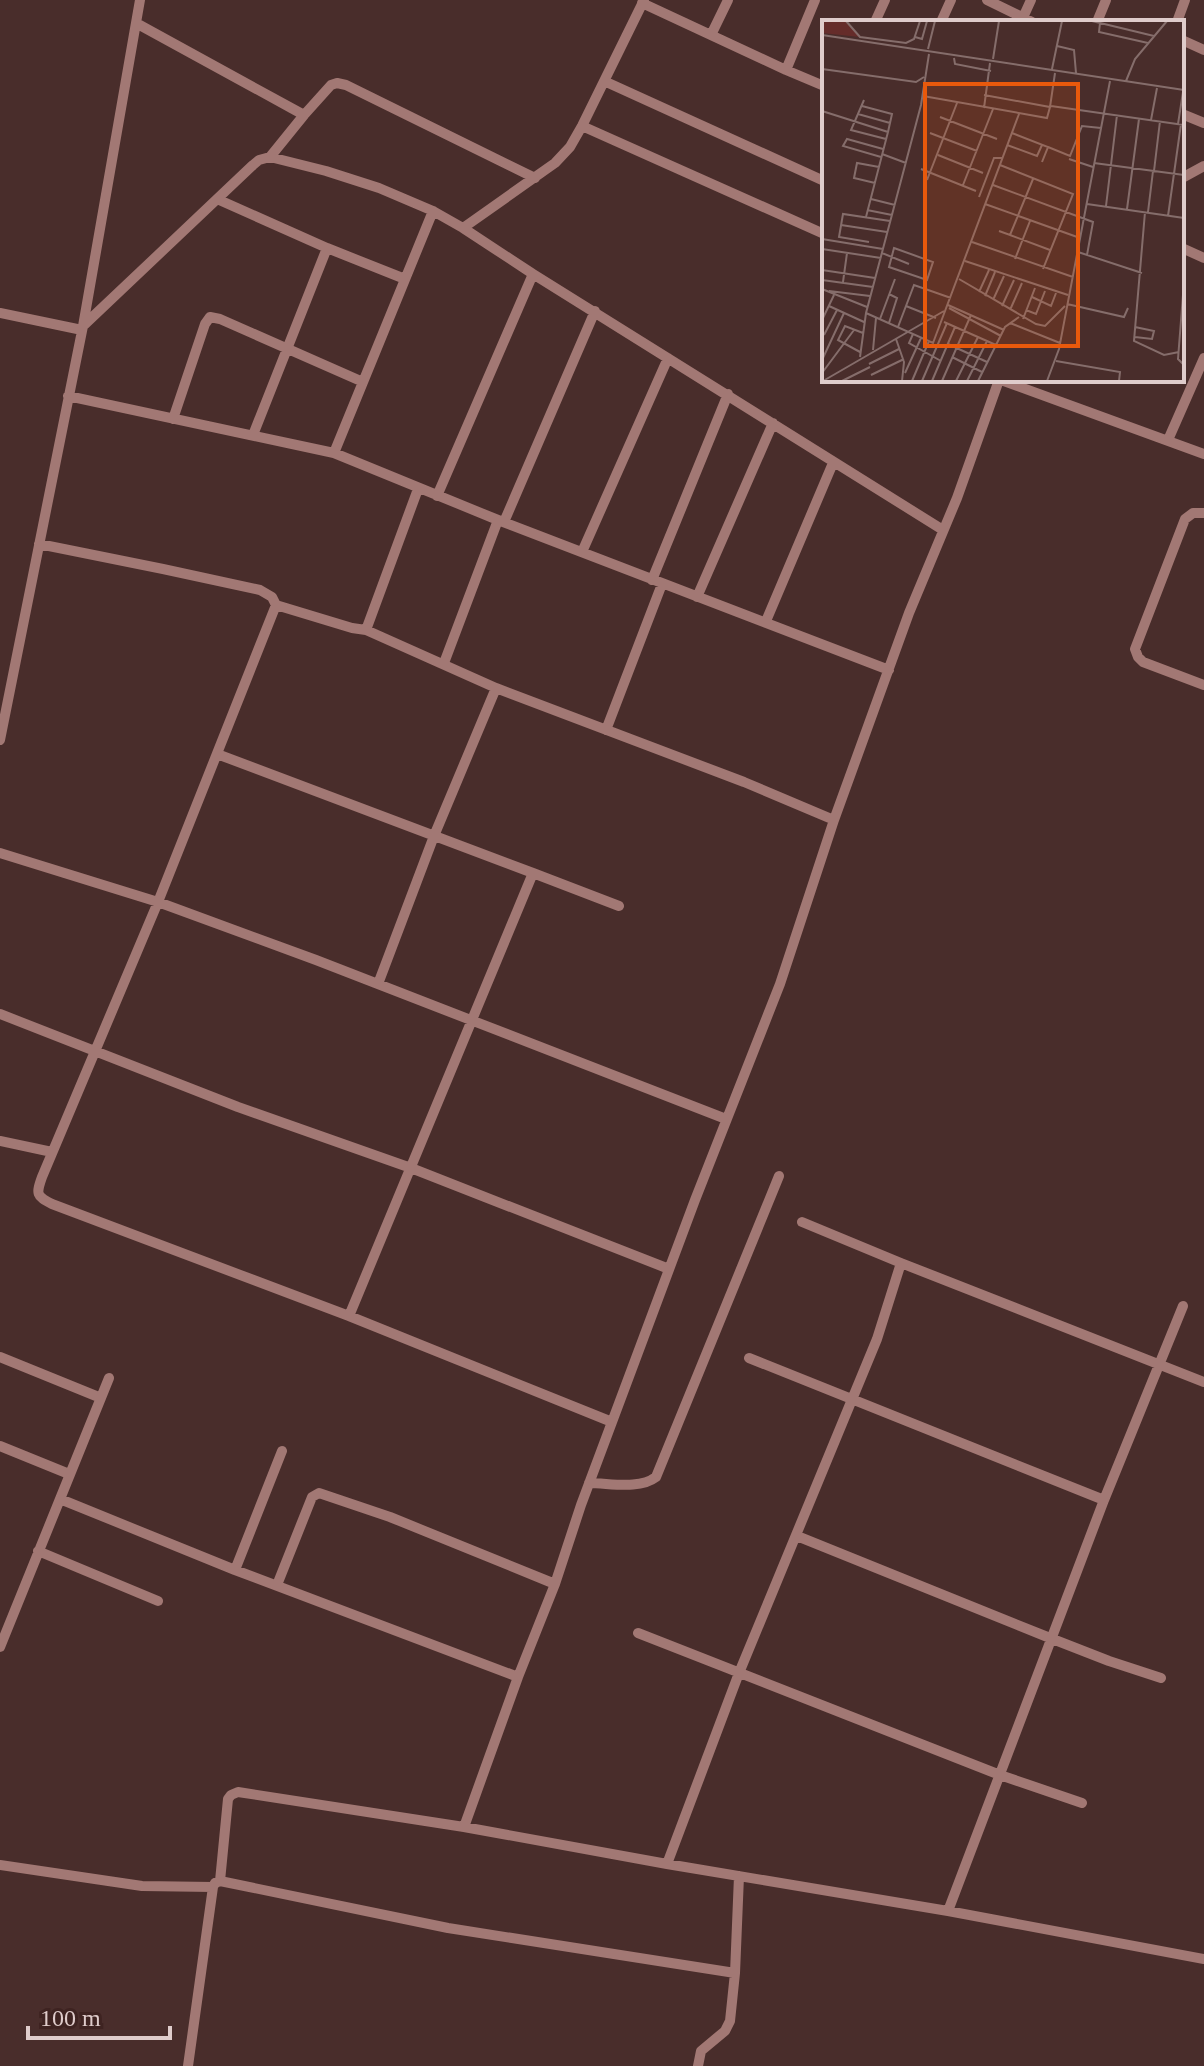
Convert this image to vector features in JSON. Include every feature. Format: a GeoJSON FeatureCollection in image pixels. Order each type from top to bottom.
{"type":"FeatureCollection","features":[{"type":"Feature","properties":{"kind":"street"},"geometry":{"type":"LineString","coordinates":[[0,740],[82,328],[140,0]]}},
{"type":"Feature","properties":{"kind":"street"},"geometry":{"type":"LineString","coordinates":[[711,35],[728,0]]}},
{"type":"Feature","properties":{"kind":"street"},"geometry":{"type":"LineString","coordinates":[[786,70],[815,0]]}},
{"type":"Feature","properties":{"kind":"street"},"geometry":{"type":"LineString","coordinates":[[876,20],[885,0]]}},
{"type":"Feature","properties":{"kind":"street"},"geometry":{"type":"LineString","coordinates":[[942,20],[951,0]]}},
{"type":"Feature","properties":{"kind":"street"},"geometry":{"type":"LineString","coordinates":[[987,0],[1023,20]]}},
{"type":"Feature","properties":{"kind":"street"},"geometry":{"type":"LineString","coordinates":[[1025,20],[1031,0]]}},
{"type":"Feature","properties":{"kind":"street"},"geometry":{"type":"LineString","coordinates":[[1098,20],[1106,0]]}},
{"type":"Feature","properties":{"kind":"street"},"geometry":{"type":"LineString","coordinates":[[1178,20],[1185,0]]}},
{"type":"Feature","properties":{"kind":"street"},"geometry":{"type":"LineString","coordinates":[[463,228],[563,155],[582,126],[643,1],[822,85]]}},
{"type":"Feature","properties":{"kind":"street"},"geometry":{"type":"LineString","coordinates":[[136,23],[304,115]]}},
{"type":"Feature","properties":{"kind":"street"},"geometry":{"type":"LineString","coordinates":[[1184,41],[1204,50]]}},
{"type":"Feature","properties":{"kind":"street"},"geometry":{"type":"LineString","coordinates":[[604,81],[822,180]]}},
{"type":"Feature","properties":{"kind":"street"},"geometry":{"type":"LineString","coordinates":[[270,157],[331,85],[337,83],[535,178]]}},
{"type":"Feature","properties":{"kind":"street"},"geometry":{"type":"LineString","coordinates":[[1184,115],[1204,123]]}},
{"type":"Feature","properties":{"kind":"street"},"geometry":{"type":"LineString","coordinates":[[582,126],[822,233]]}},
{"type":"Feature","properties":{"kind":"street"},"geometry":{"type":"LineString","coordinates":[[82,328],[259,160],[270,157],[379,188],[433,211],[943,530]]}},
{"type":"Feature","properties":{"kind":"street"},"geometry":{"type":"LineString","coordinates":[[1184,177],[1204,166]]}},
{"type":"Feature","properties":{"kind":"street"},"geometry":{"type":"LineString","coordinates":[[217,199],[405,279]]}},
{"type":"Feature","properties":{"kind":"street"},"geometry":{"type":"LineString","coordinates":[[334,453],[433,211]]}},
{"type":"Feature","properties":{"kind":"street"},"geometry":{"type":"LineString","coordinates":[[253,435],[327,248]]}},
{"type":"Feature","properties":{"kind":"street"},"geometry":{"type":"LineString","coordinates":[[1184,249],[1204,258]]}},
{"type":"Feature","properties":{"kind":"street"},"geometry":{"type":"LineString","coordinates":[[437,496],[533,274]]}},
{"type":"Feature","properties":{"kind":"street"},"geometry":{"type":"LineString","coordinates":[[444,663],[501,521],[595,311]]}},
{"type":"Feature","properties":{"kind":"street"},"geometry":{"type":"LineString","coordinates":[[0,313],[82,328]]}},
{"type":"Feature","properties":{"kind":"street"},"geometry":{"type":"LineString","coordinates":[[173,419],[210,317],[363,382]]}},
{"type":"Feature","properties":{"kind":"street"},"geometry":{"type":"LineString","coordinates":[[582,552],[668,358]]}},
{"type":"Feature","properties":{"kind":"street"},"geometry":{"type":"LineString","coordinates":[[1168,440],[1204,358]]}},
{"type":"Feature","properties":{"kind":"street"},"geometry":{"type":"LineString","coordinates":[[464,1827],[669,1269],[780,984],[834,820],[909,613],[957,498],[999,382]]}},
{"type":"Feature","properties":{"kind":"street"},"geometry":{"type":"LineString","coordinates":[[1006,382],[1204,454]]}},
{"type":"Feature","properties":{"kind":"street"},"geometry":{"type":"LineString","coordinates":[[606,730],[657,582],[728,394]]}},
{"type":"Feature","properties":{"kind":"street"},"geometry":{"type":"LineString","coordinates":[[68,396],[334,453],[418,489],[889,670]]}},
{"type":"Feature","properties":{"kind":"street"},"geometry":{"type":"LineString","coordinates":[[697,597],[773,423]]}},
{"type":"Feature","properties":{"kind":"street"},"geometry":{"type":"LineString","coordinates":[[766,621],[833,463]]}},
{"type":"Feature","properties":{"kind":"street"},"geometry":{"type":"LineString","coordinates":[[366,630],[418,489]]}},
{"type":"Feature","properties":{"kind":"street"},"geometry":{"type":"LineString","coordinates":[[1204,513],[1193,513],[1185,519],[1135,649],[1143,662],[1204,685]]}},
{"type":"Feature","properties":{"kind":"street"},"geometry":{"type":"LineString","coordinates":[[39,544],[260,590],[272,597],[276,605],[366,630],[496,688],[744,782],[834,820]]}},
{"type":"Feature","properties":{"kind":"street"},"geometry":{"type":"LineString","coordinates":[[276,605],[158,902],[37,1189],[40,1198],[349,1316],[612,1422]]}},
{"type":"Feature","properties":{"kind":"street"},"geometry":{"type":"LineString","coordinates":[[378,984],[434,836],[496,688]]}},
{"type":"Feature","properties":{"kind":"street"},"geometry":{"type":"LineString","coordinates":[[217,754],[619,906]]}},
{"type":"Feature","properties":{"kind":"street"},"geometry":{"type":"LineString","coordinates":[[0,853],[158,902],[726,1119]]}},
{"type":"Feature","properties":{"kind":"street"},"geometry":{"type":"LineString","coordinates":[[349,1316],[533,873]]}},
{"type":"Feature","properties":{"kind":"street"},"geometry":{"type":"LineString","coordinates":[[0,1014],[238,1107],[411,1168],[669,1269]]}},
{"type":"Feature","properties":{"kind":"street"},"geometry":{"type":"LineString","coordinates":[[0,1141],[52,1152]]}},
{"type":"Feature","properties":{"kind":"street"},"geometry":{"type":"LineString","coordinates":[[589,1483],[640,1484],[656,1477],[779,1176]]}},
{"type":"Feature","properties":{"kind":"street"},"geometry":{"type":"LineString","coordinates":[[802,1222],[1204,1382]]}},
{"type":"Feature","properties":{"kind":"street"},"geometry":{"type":"LineString","coordinates":[[667,1864],[739,1673],[877,1339],[901,1263]]}},
{"type":"Feature","properties":{"kind":"street"},"geometry":{"type":"LineString","coordinates":[[948,1911],[1050,1638],[1183,1306]]}},
{"type":"Feature","properties":{"kind":"street"},"geometry":{"type":"LineString","coordinates":[[0,1357],[101,1398]]}},
{"type":"Feature","properties":{"kind":"street"},"geometry":{"type":"LineString","coordinates":[[749,1358],[1104,1500]]}},
{"type":"Feature","properties":{"kind":"street"},"geometry":{"type":"LineString","coordinates":[[0,1647],[109,1378]]}},
{"type":"Feature","properties":{"kind":"street"},"geometry":{"type":"LineString","coordinates":[[0,1446],[69,1474]]}},
{"type":"Feature","properties":{"kind":"street"},"geometry":{"type":"LineString","coordinates":[[235,1570],[282,1451]]}},
{"type":"Feature","properties":{"kind":"street"},"geometry":{"type":"LineString","coordinates":[[277,1585],[312,1497],[319,1493],[390,1517],[555,1584]]}},
{"type":"Feature","properties":{"kind":"street"},"geometry":{"type":"LineString","coordinates":[[60,1499],[235,1570],[518,1677]]}},
{"type":"Feature","properties":{"kind":"street"},"geometry":{"type":"LineString","coordinates":[[797,1536],[1050,1638],[1161,1678]]}},
{"type":"Feature","properties":{"kind":"street"},"geometry":{"type":"LineString","coordinates":[[38,1551],[158,1601]]}},
{"type":"Feature","properties":{"kind":"street"},"geometry":{"type":"LineString","coordinates":[[638,1633],[1000,1775],[1082,1803]]}},
{"type":"Feature","properties":{"kind":"street"},"geometry":{"type":"LineString","coordinates":[[188,2066],[228,1799],[238,1792],[464,1827],[1203,1958]]}},
{"type":"Feature","properties":{"kind":"street"},"geometry":{"type":"LineString","coordinates":[[0,1865],[142,1886],[217,1884],[448,1928],[735,1973]]}},
{"type":"Feature","properties":{"kind":"street"},"geometry":{"type":"LineString","coordinates":[[698,2066],[701,2051],[725,2031],[730,2021],[739,1876]]}}]}
